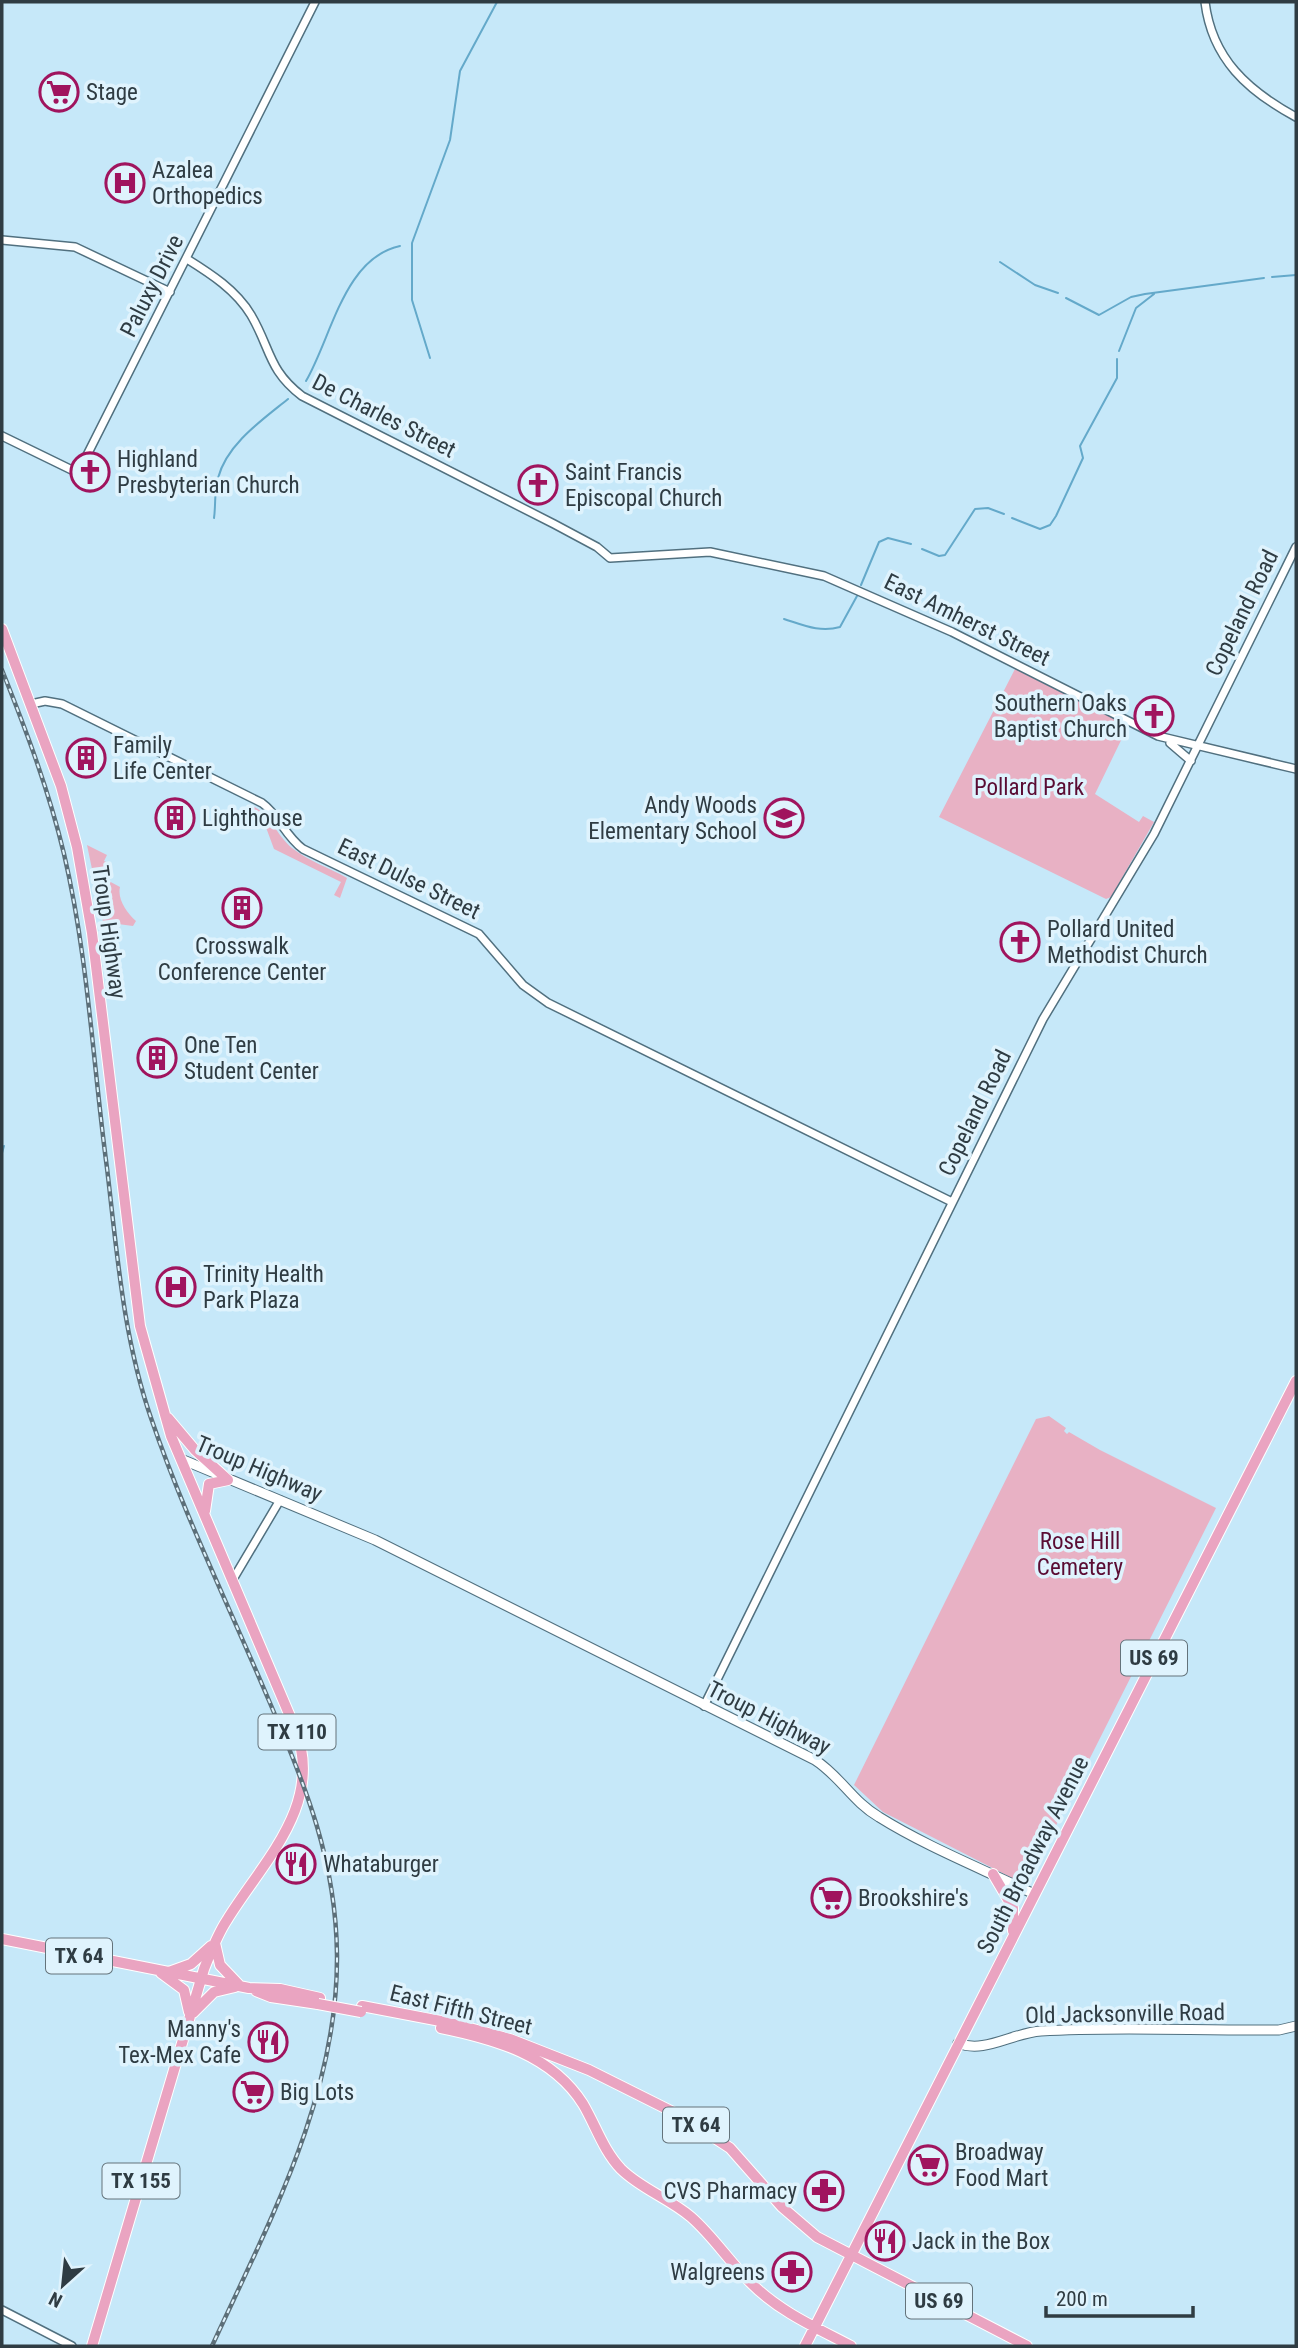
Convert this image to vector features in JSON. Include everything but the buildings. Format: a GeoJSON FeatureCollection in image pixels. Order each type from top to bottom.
{"type":"FeatureCollection","features":[{"type":"Feature","properties":{"kind":"main road","name":"Troup Highway"},"geometry":{"type":"LineString","coordinates":[[2,629],[61,786],[82,870],[140,1326],[163,1412],[181,1459],[375,1540],[826,1768],[858,1802],[881,1819],[1034,1894]]}},
{"type":"Feature","properties":{"kind":"main road","name":"South Broadway Avenue"},"geometry":{"type":"LineString","coordinates":[[804,2346],[1296,1381]]}},
{"type":"Feature","properties":{"kind":"main road"},"geometry":{"type":"LineString","coordinates":[[163,1412],[189,1444],[228,1480]]}},
{"type":"Feature","properties":{"kind":"main road","name":"TX 110"},"geometry":{"type":"LineString","coordinates":[[181,1459],[297,1733],[304,1758],[304,1783],[290,1826],[215,1943],[201,1979]]}},
{"type":"Feature","properties":{"kind":"main road"},"geometry":{"type":"LineString","coordinates":[[204,1515],[208,1484],[215,1480],[228,1480]]}},
{"type":"Feature","properties":{"kind":"main road"},"geometry":{"type":"LineString","coordinates":[[993,1874],[1013,1908],[1013,1936]]}},
{"type":"Feature","properties":{"kind":"main road","name":"TX 64"},"geometry":{"type":"LineString","coordinates":[[2,1939],[245,1987],[271,1997],[319,2001],[361,2009]]}},
{"type":"Feature","properties":{"kind":"main road"},"geometry":{"type":"LineString","coordinates":[[168,1973],[191,1964],[215,1943],[220,1965],[245,1987]]}},
{"type":"Feature","properties":{"kind":"main road"},"geometry":{"type":"LineString","coordinates":[[156,1970],[184,1990],[190,2016]]}},
{"type":"Feature","properties":{"kind":"main road","name":"TX 155"},"geometry":{"type":"LineString","coordinates":[[92,2346],[201,1979]]}},
{"type":"Feature","properties":{"kind":"main road"},"geometry":{"type":"LineString","coordinates":[[190,2016],[214,1992],[245,1987]]}},
{"type":"Feature","properties":{"kind":"main road","name":"East Fifth Street"},"geometry":{"type":"LineString","coordinates":[[361,2009],[515,2049],[550,2069],[580,2100],[607,2152],[621,2169],[688,2214],[757,2289],[814,2328]]}},
{"type":"Feature","properties":{"kind":"main road","name":"East Fifth Street"},"geometry":{"type":"LineString","coordinates":[[361,2009],[451,2023],[510,2039],[589,2070],[681,2116],[730,2148],[808,2230],[851,2256]]}},
{"type":"Feature","properties":{"kind":"main road","name":"Old Jacksonville Road"},"geometry":{"type":"LineString","coordinates":[[958,2043],[980,2048],[1012,2036],[1058,2030],[1279,2030],[1296,2026]]}},
{"type":"Feature","properties":{"kind":"main road","name":"US 69"},"geometry":{"type":"LineString","coordinates":[[851,2256],[1027,2346]]}},
{"type":"Feature","properties":{"kind":"main road"},"geometry":{"type":"LineString","coordinates":[[814,2328],[851,2346]]}},
{"type":"Feature","properties":{"kind":"street","name":"Paluxy Drive"},"geometry":{"type":"LineString","coordinates":[[2,436],[78,473],[315,2]]}},
{"type":"Feature","properties":{"kind":"street"},"geometry":{"type":"LineString","coordinates":[[1205,2],[1214,38],[1231,68],[1256,93],[1296,117]]}},
{"type":"Feature","properties":{"kind":"street"},"geometry":{"type":"LineString","coordinates":[[2,240],[75,247],[170,292]]}},
{"type":"Feature","properties":{"kind":"street","name":"De Charles Street"},"geometry":{"type":"LineString","coordinates":[[187,258],[215,276],[242,302],[283,381],[302,396],[544,518],[597,547],[610,558]]}},
{"type":"Feature","properties":{"kind":"street","name":"Copeland Road"},"geometry":{"type":"LineString","coordinates":[[704,1706],[1043,1018],[1149,844],[1296,547]]}},
{"type":"Feature","properties":{"kind":"street","name":"East Amherst Street"},"geometry":{"type":"LineString","coordinates":[[610,558],[710,552],[824,576],[952,632],[1164,738],[1296,769]]}},
{"type":"Feature","properties":{"kind":"street","name":"East Dulse Street"},"geometry":{"type":"LineString","coordinates":[[31,704],[45,701],[62,704],[262,803],[272,811],[288,837],[303,849],[479,934],[523,985],[548,1003],[952,1202]]}},
{"type":"Feature","properties":{"kind":"street"},"geometry":{"type":"LineString","coordinates":[[1164,738],[1191,761]]}},
{"type":"Feature","properties":{"kind":"street"},"geometry":{"type":"LineString","coordinates":[[232,1581],[279,1500]]}},
{"type":"Feature","properties":{"kind":"street"},"geometry":{"type":"LineString","coordinates":[[2,2310],[72,2346]]}},
{"type":"Feature","properties":{"kind":"green space","name":"Pollard Park"},"geometry":{"type":"Polygon","coordinates":[[[1015,669],[1128,726],[1095,794],[1139,822],[1143,816],[1154,822],[1111,897],[1106,899],[939,817],[1015,669]]]}},
{"type":"Feature","properties":{"kind":"green space"},"geometry":{"type":"Polygon","coordinates":[[[250,805],[268,818],[292,848],[347,878],[340,898],[334,895],[341,882],[274,849],[264,822],[250,805]]]}},
{"type":"Feature","properties":{"kind":"green space"},"geometry":{"type":"Polygon","coordinates":[[[87,845],[107,855],[104,861],[112,865],[105,879],[120,887],[124,906],[136,921],[133,926],[103,922],[87,845]]]}},
{"type":"Feature","properties":{"kind":"green space","name":"Rose Hill Cemetery"},"geometry":{"type":"Polygon","coordinates":[[[1049,1416],[1066,1428],[1064,1431],[1067,1434],[1069,1432],[1216,1508],[1026,1885],[883,1812],[854,1785],[1036,1419],[1049,1416]]]}},
{"type":"Feature","properties":{"kind":"waterway"},"geometry":{"type":"LineString","coordinates":[[430,358],[412,300],[412,243],[450,140],[460,71],[497,2]]}},
{"type":"Feature","properties":{"kind":"waterway"},"geometry":{"type":"LineString","coordinates":[[306,381],[353,282],[365,266],[381,253],[400,246]]}},
{"type":"Feature","properties":{"kind":"waterway"},"geometry":{"type":"LineString","coordinates":[[1000,262],[1035,285],[1058,293]]}},
{"type":"Feature","properties":{"kind":"waterway"},"geometry":{"type":"LineString","coordinates":[[1272,277],[1296,275]]}},
{"type":"Feature","properties":{"kind":"waterway"},"geometry":{"type":"LineString","coordinates":[[1066,298],[1099,315],[1131,297],[1264,278]]}},
{"type":"Feature","properties":{"kind":"waterway"},"geometry":{"type":"LineString","coordinates":[[1119,351],[1136,308],[1154,294]]}},
{"type":"Feature","properties":{"kind":"waterway"},"geometry":{"type":"LineString","coordinates":[[1012,518],[1040,529],[1050,525],[1056,516],[1083,458],[1080,446],[1117,378],[1117,359]]}},
{"type":"Feature","properties":{"kind":"waterway"},"geometry":{"type":"LineString","coordinates":[[214,518],[217,483],[229,454],[267,415],[288,399]]}},
{"type":"Feature","properties":{"kind":"waterway"},"geometry":{"type":"LineString","coordinates":[[922,549],[939,556],[945,555],[975,509],[988,508],[1004,514]]}},
{"type":"Feature","properties":{"kind":"waterway"},"geometry":{"type":"LineString","coordinates":[[861,585],[879,542],[888,538],[911,544]]}},
{"type":"Feature","properties":{"kind":"waterway"},"geometry":{"type":"LineString","coordinates":[[784,619],[819,629],[840,627],[857,596]]}},
{"type":"Feature","properties":{"kind":"waterway"},"geometry":{"type":"LineString","coordinates":[[2,1153],[4,1146]]}},
{"type":"Feature","properties":{"kind":"railway"},"geometry":{"type":"LineString","coordinates":[[2,670],[44,784],[58,830],[72,893],[84,971],[122,1294],[141,1387],[178,1490],[296,1765],[317,1825],[331,1888],[337,1955],[334,2007],[326,2058],[296,2157],[277,2205],[212,2346]]}},
{"type":"Feature","properties":{"kind":"place","name":"Stage"},"geometry":{"type":"Point","coordinates":[59,92]}},
{"type":"Feature","properties":{"kind":"place","name":"Azalea Orthopedics"},"geometry":{"type":"Point","coordinates":[125,183]}},
{"type":"Feature","properties":{"kind":"place","name":"Highland Presbyterian Church"},"geometry":{"type":"Point","coordinates":[90,472]}},
{"type":"Feature","properties":{"kind":"place","name":"Saint Francis Episcopal Church"},"geometry":{"type":"Point","coordinates":[538,485]}},
{"type":"Feature","properties":{"kind":"place","name":"Southern Oaks Baptist Church"},"geometry":{"type":"Point","coordinates":[1154,716]}},
{"type":"Feature","properties":{"kind":"place","name":"Family Life Center"},"geometry":{"type":"Point","coordinates":[86,758]}},
{"type":"Feature","properties":{"kind":"place","name":"Lighthouse"},"geometry":{"type":"Point","coordinates":[175,818]}},
{"type":"Feature","properties":{"kind":"place","name":"Andy Woods Elementary School"},"geometry":{"type":"Point","coordinates":[784,818]}},
{"type":"Feature","properties":{"kind":"place","name":"Crosswalk Conference Center"},"geometry":{"type":"Point","coordinates":[242,908]}},
{"type":"Feature","properties":{"kind":"place","name":"Pollard United Methodist Church"},"geometry":{"type":"Point","coordinates":[1020,942]}},
{"type":"Feature","properties":{"kind":"place","name":"One Ten Student Center"},"geometry":{"type":"Point","coordinates":[157,1058]}},
{"type":"Feature","properties":{"kind":"place","name":"Trinity Health Park Plaza"},"geometry":{"type":"Point","coordinates":[176,1287]}},
{"type":"Feature","properties":{"kind":"place","name":"Whataburger"},"geometry":{"type":"Point","coordinates":[296,1864]}},
{"type":"Feature","properties":{"kind":"place","name":"Brookshire's"},"geometry":{"type":"Point","coordinates":[831,1898]}},
{"type":"Feature","properties":{"kind":"place","name":"Manny's Tex-Mex Cafe"},"geometry":{"type":"Point","coordinates":[268,2042]}},
{"type":"Feature","properties":{"kind":"place","name":"Big Lots"},"geometry":{"type":"Point","coordinates":[253,2092]}},
{"type":"Feature","properties":{"kind":"place","name":"Broadway Food Mart"},"geometry":{"type":"Point","coordinates":[928,2165]}},
{"type":"Feature","properties":{"kind":"place","name":"CVS Pharmacy"},"geometry":{"type":"Point","coordinates":[824,2191]}},
{"type":"Feature","properties":{"kind":"place","name":"Jack in the Box"},"geometry":{"type":"Point","coordinates":[885,2241]}},
{"type":"Feature","properties":{"kind":"place","name":"Walgreens"},"geometry":{"type":"Point","coordinates":[792,2272]}}]}
